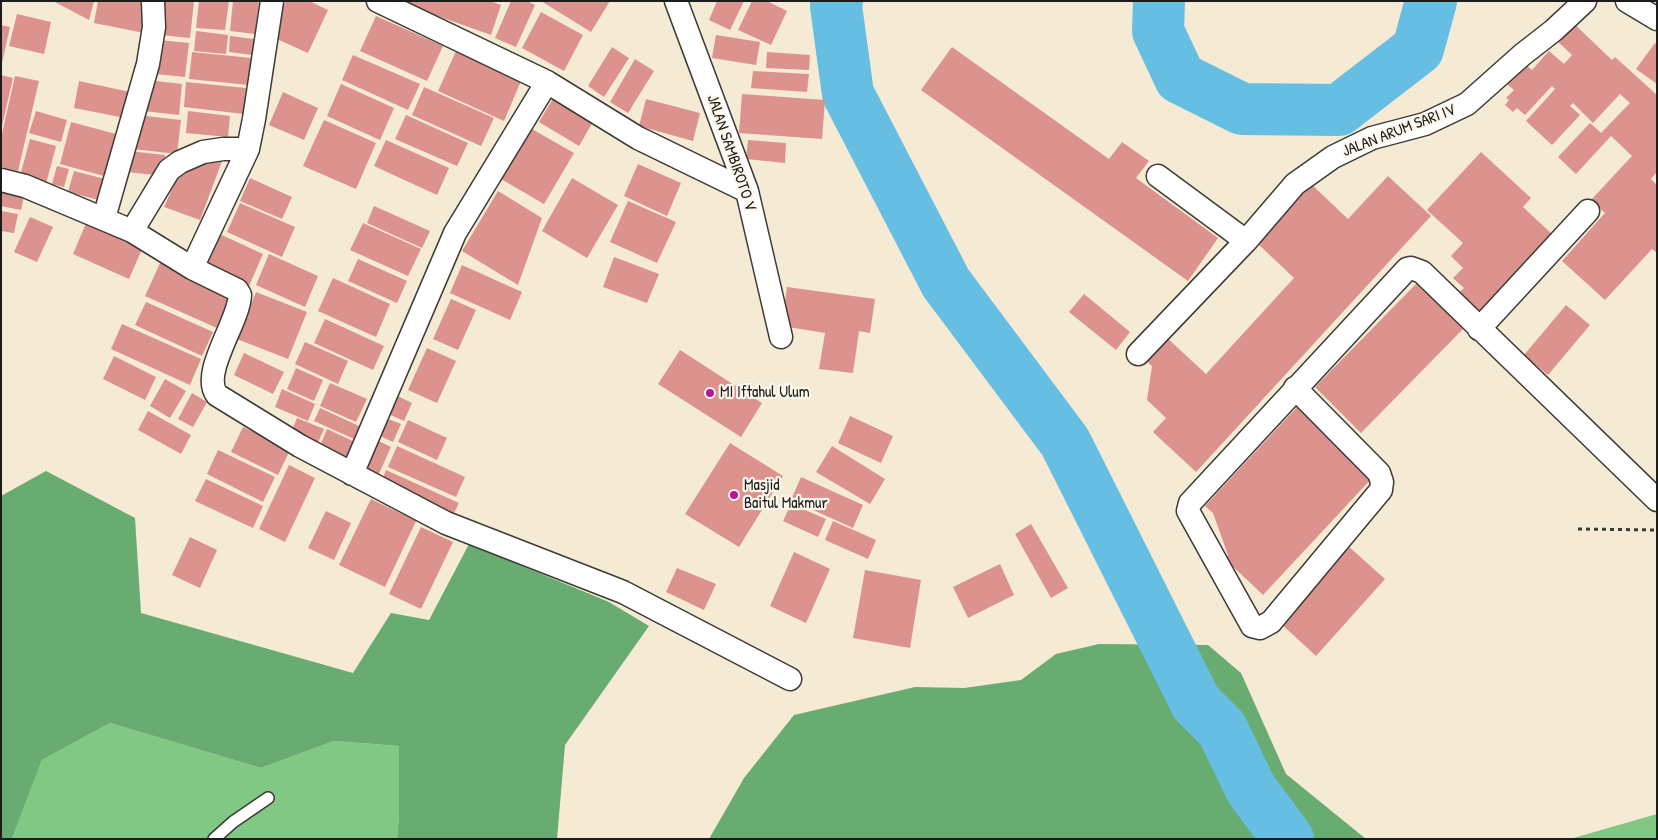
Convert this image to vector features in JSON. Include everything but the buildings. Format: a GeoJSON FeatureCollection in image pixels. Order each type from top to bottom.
{"type":"FeatureCollection","features":[{"type":"Feature","properties":{"kind":"street"},"geometry":{"type":"LineString","coordinates":[[104,218],[148,64],[154,27],[153,1]]}},
{"type":"Feature","properties":{"kind":"street"},"geometry":{"type":"LineString","coordinates":[[192,268],[248,149],[272,1]]}},
{"type":"Feature","properties":{"kind":"street","name":"JALAN SAMBIROTO V"},"geometry":{"type":"LineString","coordinates":[[676,1],[747,191],[781,337]]}},
{"type":"Feature","properties":{"kind":"street","name":"JALAN ARUM SARI IV"},"geometry":{"type":"LineString","coordinates":[[1138,354],[1246,241],[1295,184],[1333,156],[1372,138],[1425,124],[1467,104],[1585,1]]}},
{"type":"Feature","properties":{"kind":"street"},"geometry":{"type":"LineString","coordinates":[[1627,1],[1657,19]]}},
{"type":"Feature","properties":{"kind":"street"},"geometry":{"type":"LineString","coordinates":[[382,2],[547,82],[638,138],[747,191]]}},
{"type":"Feature","properties":{"kind":"street"},"geometry":{"type":"LineString","coordinates":[[352,474],[455,233],[547,82]]}},
{"type":"Feature","properties":{"kind":"street"},"geometry":{"type":"LineString","coordinates":[[132,231],[170,170],[180,162],[203,152],[223,149],[248,149]]}},
{"type":"Feature","properties":{"kind":"street"},"geometry":{"type":"LineString","coordinates":[[1158,176],[1246,241]]}},
{"type":"Feature","properties":{"kind":"street"},"geometry":{"type":"LineString","coordinates":[[1,180],[25,186],[132,231],[192,268],[237,290],[240,294],[238,306],[213,371],[213,390],[217,396],[300,446],[446,523],[623,592],[790,679]]}},
{"type":"Feature","properties":{"kind":"street"},"geometry":{"type":"LineString","coordinates":[[1479,329],[1588,211]]}},
{"type":"Feature","properties":{"kind":"street"},"geometry":{"type":"LineString","coordinates":[[1296,388],[1379,474],[1382,482],[1380,490],[1271,622],[1260,628],[1252,626],[1188,511],[1190,503],[1296,388],[1407,269],[1411,268],[1422,272],[1657,500]]}},
{"type":"Feature","properties":{"kind":"lane"},"geometry":{"type":"LineString","coordinates":[[214,839],[233,822],[268,798]]}},
{"type":"Feature","properties":{"kind":"path"},"geometry":{"type":"LineString","coordinates":[[1578,529],[1657,530]]}},
{"type":"Feature","properties":{"kind":"green space"},"geometry":{"type":"Polygon","coordinates":[[[46,471],[135,518],[141,613],[353,673],[391,613],[429,620],[469,544],[609,602],[649,626],[565,745],[557,839],[397,839],[399,746],[334,741],[261,768],[110,723],[42,760],[12,839],[1,839],[1,496],[46,471]]]}},
{"type":"Feature","properties":{"kind":"green space"},"geometry":{"type":"Polygon","coordinates":[[[1099,644],[1208,645],[1241,673],[1286,774],[1366,839],[709,839],[744,778],[794,715],[915,687],[964,688],[1021,680],[1056,654],[1099,644]]]}},
{"type":"Feature","properties":{"kind":"green space"},"geometry":{"type":"Polygon","coordinates":[[[110,723],[261,768],[334,741],[399,746],[397,839],[12,839],[42,760],[110,723]]]}},
{"type":"Feature","properties":{"kind":"green space"},"geometry":{"type":"Polygon","coordinates":[[[1657,814],[1657,839],[1570,839],[1657,814]]]}},
{"type":"Feature","properties":{"kind":"waterway"},"geometry":{"type":"LineString","coordinates":[[837,1],[836,6],[848,94],[946,283],[1065,442],[1196,703],[1222,729],[1251,789],[1288,839]]}},
{"type":"Feature","properties":{"kind":"waterway"},"geometry":{"type":"LineString","coordinates":[[1159,1],[1158,31],[1180,78],[1242,109],[1339,110],[1418,49],[1431,1]]}},
{"type":"Feature","properties":{"kind":"place","name":"MI Iftahul Ulum"},"geometry":{"type":"Point","coordinates":[710,393]}},
{"type":"Feature","properties":{"kind":"place","name":"Masjid Baitul Makmur"},"geometry":{"type":"Point","coordinates":[734,495]}}]}
